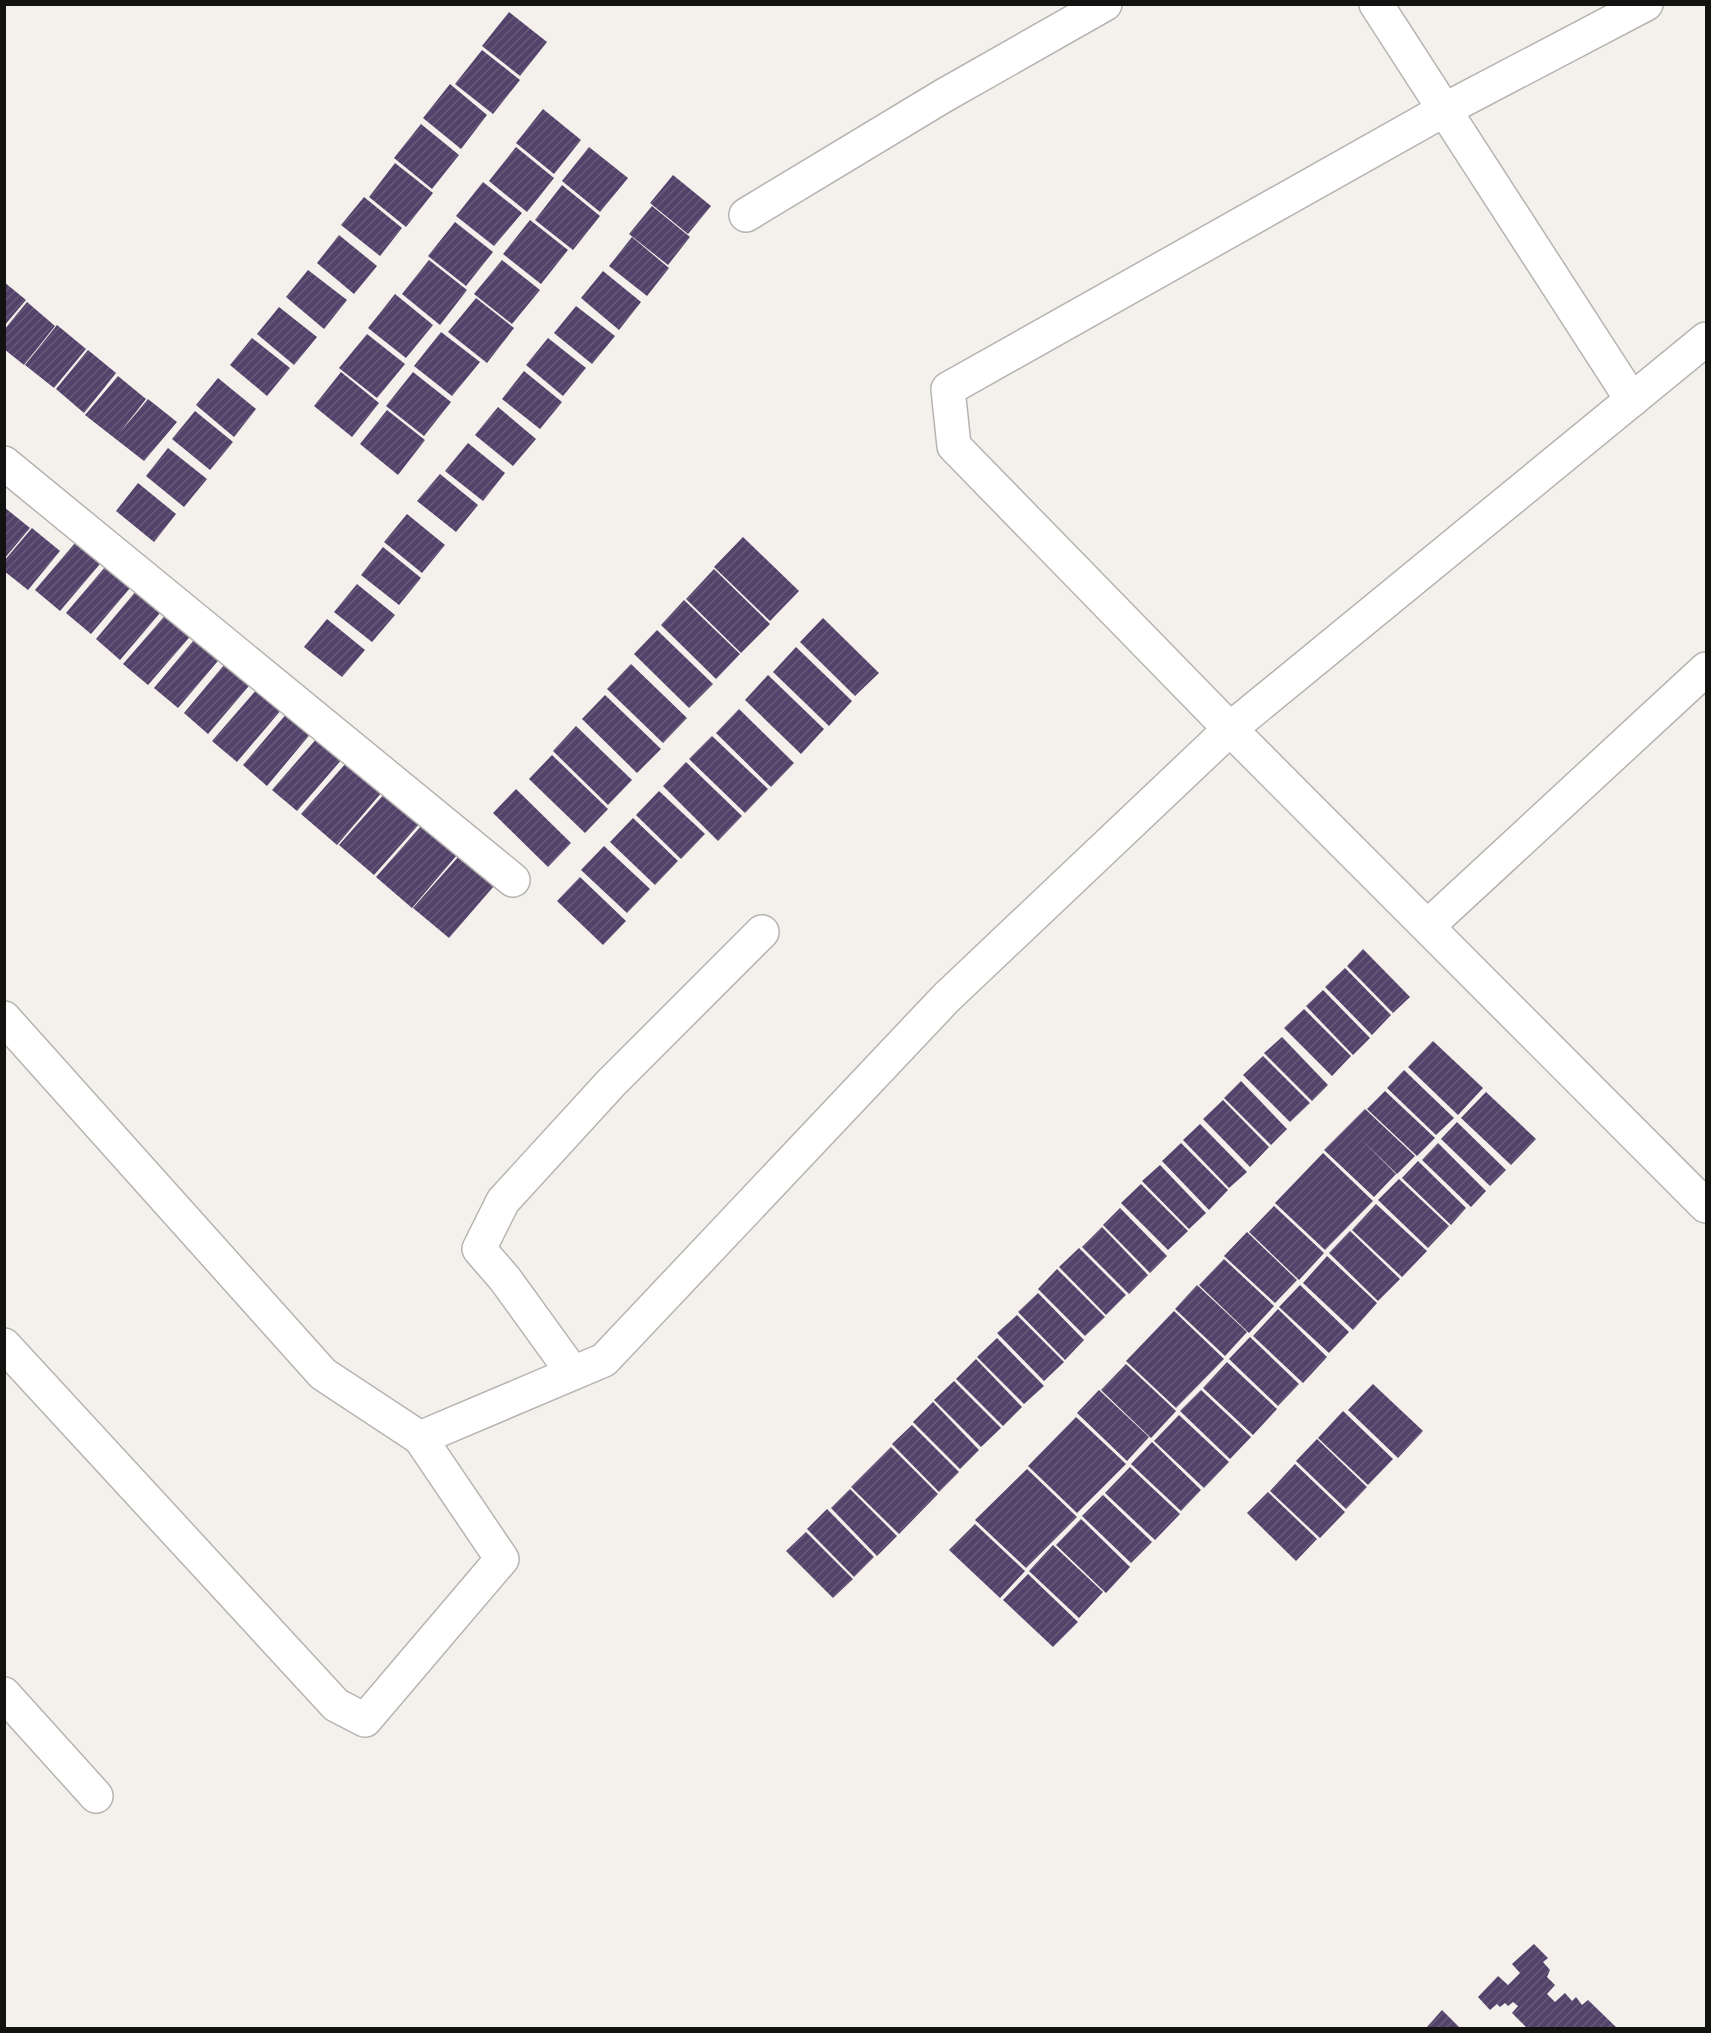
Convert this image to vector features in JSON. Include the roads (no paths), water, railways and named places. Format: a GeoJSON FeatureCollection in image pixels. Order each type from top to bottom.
{"type":"FeatureCollection","features":[{"type":"Feature","properties":{"kind":"street"},"geometry":{"type":"LineString","coordinates":[[746,215],[943,96],[1105,4]]}},
{"type":"Feature","properties":{"kind":"street"},"geometry":{"type":"LineString","coordinates":[[1376,4],[1632,400]]}},
{"type":"Feature","properties":{"kind":"street"},"geometry":{"type":"LineString","coordinates":[[1646,4],[1444,110],[948,389],[954,446],[1230,729],[1707,1206]]}},
{"type":"Feature","properties":{"kind":"street"},"geometry":{"type":"LineString","coordinates":[[420,1438],[604,1360],[946,998],[1230,729],[1707,339]]}},
{"type":"Feature","properties":{"kind":"street"},"geometry":{"type":"LineString","coordinates":[[4,463],[513,880]]}},
{"type":"Feature","properties":{"kind":"street"},"geometry":{"type":"LineString","coordinates":[[1428,926],[1707,669]]}},
{"type":"Feature","properties":{"kind":"street"},"geometry":{"type":"LineString","coordinates":[[573,1373],[505,1279],[479,1249],[503,1201],[611,1083],[762,932]]}},
{"type":"Feature","properties":{"kind":"street"},"geometry":{"type":"LineString","coordinates":[[4,1018],[323,1374],[420,1438],[502,1559],[365,1720],[336,1705],[4,1345]]}},
{"type":"Feature","properties":{"kind":"street"},"geometry":{"type":"LineString","coordinates":[[4,1694],[96,1796]]}}]}
